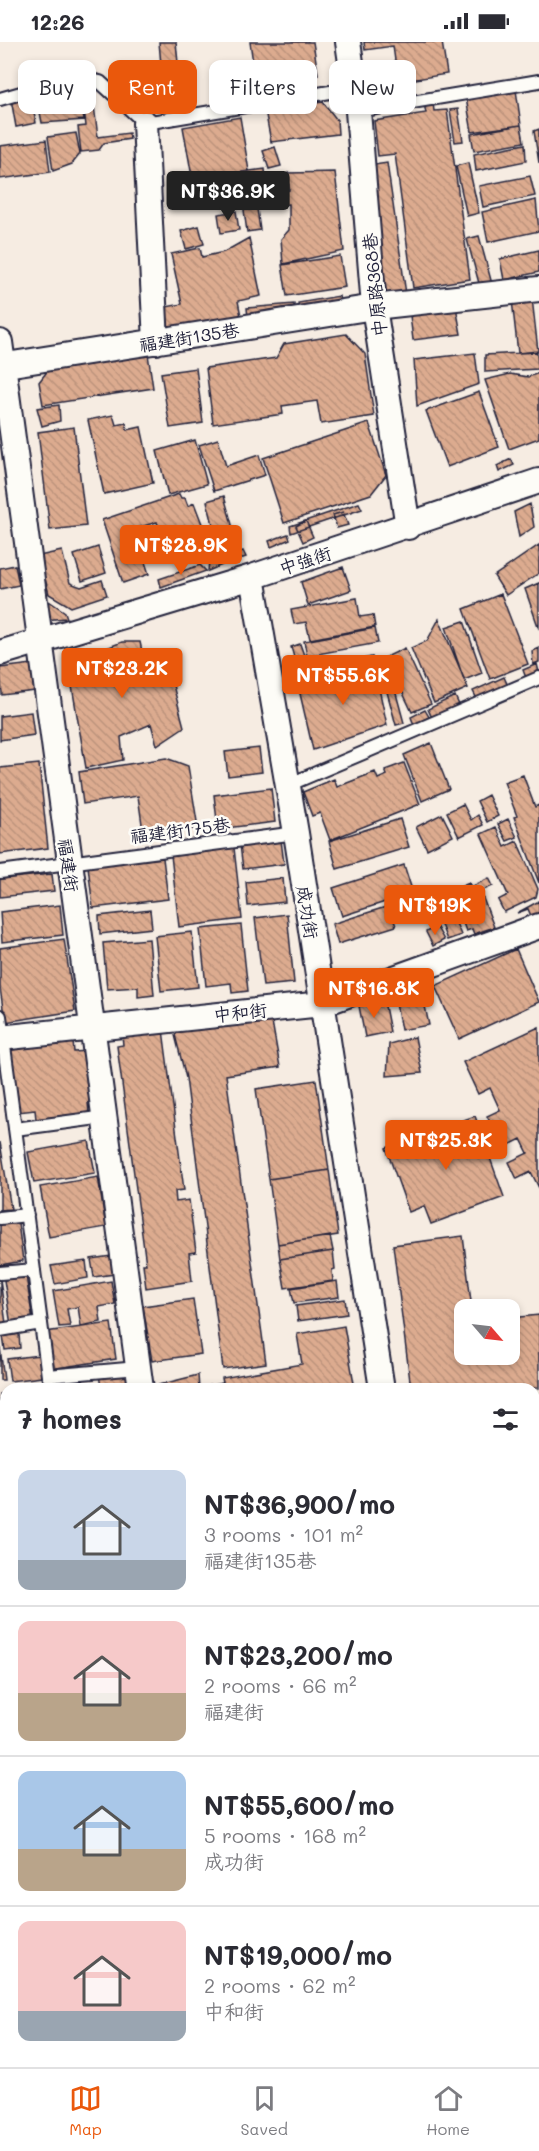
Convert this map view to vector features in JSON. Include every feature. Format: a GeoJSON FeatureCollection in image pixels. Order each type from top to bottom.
{"type":"FeatureCollection","features":[{"type":"Feature","properties":{"kind":"street","name":"中原路368巷"},"geometry":{"type":"LineString","coordinates":[[348,42],[351,60]]}},
{"type":"Feature","properties":{"kind":"street","name":"中原路368巷"},"geometry":{"type":"LineString","coordinates":[[357,114],[374,307],[408,527]]}},
{"type":"Feature","properties":{"kind":"street"},"geometry":{"type":"LineString","coordinates":[[145,123],[156,342]]}},
{"type":"Feature","properties":{"kind":"street","name":"福建街135巷"},"geometry":{"type":"LineString","coordinates":[[1,358],[156,342],[374,307],[539,289]]}},
{"type":"Feature","properties":{"kind":"street","name":"福建街"},"geometry":{"type":"LineString","coordinates":[[1,358],[69,862],[94,1027],[139,1379]]}},
{"type":"Feature","properties":{"kind":"street","name":"中強街"},"geometry":{"type":"LineString","coordinates":[[0,653],[252,577],[408,527],[539,481]]}},
{"type":"Feature","properties":{"kind":"street","name":"成功街"},"geometry":{"type":"LineString","coordinates":[[252,577],[296,833],[381,1383]]}},
{"type":"Feature","properties":{"kind":"street","name":"中和街"},"geometry":{"type":"LineString","coordinates":[[1,1031],[94,1027],[322,1004],[539,926]]}},
{"type":"Feature","properties":{"kind":"lane"},"geometry":{"type":"LineString","coordinates":[[0,99],[77,78],[100,82],[145,123],[329,102]]}},
{"type":"Feature","properties":{"kind":"lane"},"geometry":{"type":"LineString","coordinates":[[416,93],[539,81]]}},
{"type":"Feature","properties":{"kind":"lane"},"geometry":{"type":"LineString","coordinates":[[288,785],[539,678]]}},
{"type":"Feature","properties":{"kind":"lane","name":"福建街175巷"},"geometry":{"type":"LineString","coordinates":[[0,872],[296,833]]}},
{"type":"Feature","properties":{"kind":"lane"},"geometry":{"type":"LineString","coordinates":[[1,1031],[48,1376],[139,1379]]}},
{"type":"Feature","properties":{"kind":"lane"},"geometry":{"type":"LineString","coordinates":[[15,1129],[105,1117]]}},
{"type":"Feature","properties":{"kind":"lane"},"geometry":{"type":"LineString","coordinates":[[0,1218],[27,1215]]}},
{"type":"Feature","properties":{"kind":"lane"},"geometry":{"type":"LineString","coordinates":[[0,1273],[34,1270]]}},
{"type":"Feature","properties":{"kind":"lane"},"geometry":{"type":"LineString","coordinates":[[0,1330],[41,1323]]}},
{"type":"Feature","properties":{"kind":"building"},"geometry":{"type":"Polygon","coordinates":[[[159,42],[176,42],[178,60],[161,60],[159,42]]]}},
{"type":"Feature","properties":{"kind":"building"},"geometry":{"type":"Polygon","coordinates":[[[250,42],[313,42],[316,60],[253,60],[250,42]]]}},
{"type":"Feature","properties":{"kind":"building"},"geometry":{"type":"Polygon","coordinates":[[[364,42],[442,42],[447,74],[416,79],[416,60],[395,60],[393,46],[365,50],[364,42]]]}},
{"type":"Feature","properties":{"kind":"building"},"geometry":{"type":"Polygon","coordinates":[[[516,90],[521,125],[472,132],[466,98],[516,90]]]}},
{"type":"Feature","properties":{"kind":"building"},"geometry":{"type":"Polygon","coordinates":[[[18,98],[18,114],[34,114],[36,123],[16,127],[11,99],[18,98]]]}},
{"type":"Feature","properties":{"kind":"building"},"geometry":{"type":"Polygon","coordinates":[[[323,102],[329,110],[329,114],[332,114],[337,120],[338,134],[271,142],[266,114],[317,114],[317,103],[323,102]]]}},
{"type":"Feature","properties":{"kind":"building"},"geometry":{"type":"Polygon","coordinates":[[[433,103],[434,111],[447,110],[470,279],[413,288],[395,154],[378,156],[374,121],[426,113],[424,104],[433,103]]]}},
{"type":"Feature","properties":{"kind":"building"},"geometry":{"type":"Polygon","coordinates":[[[458,109],[463,141],[455,142],[450,110],[458,109]]]}},
{"type":"Feature","properties":{"kind":"building"},"geometry":{"type":"Polygon","coordinates":[[[40,114],[83,114],[84,120],[42,123],[40,114]]]}},
{"type":"Feature","properties":{"kind":"building"},"geometry":{"type":"Polygon","coordinates":[[[85,114],[95,114],[98,137],[129,133],[130,139],[104,143],[99,150],[81,152],[78,127],[86,126],[85,114]]]}},
{"type":"Feature","properties":{"kind":"building"},"geometry":{"type":"Polygon","coordinates":[[[240,117],[249,171],[193,182],[183,127],[240,117]]]}},
{"type":"Feature","properties":{"kind":"building"},"geometry":{"type":"Polygon","coordinates":[[[521,125],[524,142],[474,151],[471,134],[521,125]]]}},
{"type":"Feature","properties":{"kind":"building"},"geometry":{"type":"Polygon","coordinates":[[[539,129],[539,163],[534,131],[539,129]]]}},
{"type":"Feature","properties":{"kind":"building"},"geometry":{"type":"Polygon","coordinates":[[[76,133],[80,154],[72,164],[53,171],[48,137],[76,133]]]}},
{"type":"Feature","properties":{"kind":"building"},"geometry":{"type":"Polygon","coordinates":[[[46,140],[50,172],[0,179],[0,146],[46,140]]]}},
{"type":"Feature","properties":{"kind":"building"},"geometry":{"type":"Polygon","coordinates":[[[525,144],[526,161],[476,171],[474,154],[525,144]]]}},
{"type":"Feature","properties":{"kind":"building"},"geometry":{"type":"Polygon","coordinates":[[[275,147],[281,166],[269,169],[263,151],[275,147]]]}},
{"type":"Feature","properties":{"kind":"building"},"geometry":{"type":"Polygon","coordinates":[[[387,163],[406,294],[387,297],[368,166],[387,163]]]}},
{"type":"Feature","properties":{"kind":"building"},"geometry":{"type":"Polygon","coordinates":[[[468,163],[479,213],[467,216],[456,166],[468,163]]]}},
{"type":"Feature","properties":{"kind":"building"},"geometry":{"type":"Polygon","coordinates":[[[265,169],[267,188],[208,196],[206,177],[265,169]]]}},
{"type":"Feature","properties":{"kind":"building"},"geometry":{"type":"Polygon","coordinates":[[[335,172],[344,251],[283,264],[281,239],[289,230],[289,204],[279,205],[277,192],[289,190],[288,173],[335,172]]]}},
{"type":"Feature","properties":{"kind":"building"},"geometry":{"type":"Polygon","coordinates":[[[530,176],[535,196],[483,207],[479,186],[530,176]]]}},
{"type":"Feature","properties":{"kind":"building"},"geometry":{"type":"Polygon","coordinates":[[[536,200],[539,231],[488,242],[482,212],[536,200]]]}},
{"type":"Feature","properties":{"kind":"building"},"geometry":{"type":"Polygon","coordinates":[[[257,209],[260,230],[247,232],[244,210],[257,209]]]}},
{"type":"Feature","properties":{"kind":"building"},"geometry":{"type":"Polygon","coordinates":[[[236,211],[239,230],[221,233],[218,214],[236,211]]]}},
{"type":"Feature","properties":{"kind":"building"},"geometry":{"type":"Polygon","coordinates":[[[199,226],[204,244],[186,249],[181,231],[199,226]]]}},
{"type":"Feature","properties":{"kind":"building"},"geometry":{"type":"Polygon","coordinates":[[[479,236],[492,284],[480,287],[467,239],[479,236]]]}},
{"type":"Feature","properties":{"kind":"building"},"geometry":{"type":"Polygon","coordinates":[[[249,238],[261,296],[238,301],[242,321],[167,337],[161,308],[182,304],[171,254],[200,248],[202,257],[224,252],[249,238]]]}},
{"type":"Feature","properties":{"kind":"building"},"geometry":{"type":"Polygon","coordinates":[[[539,250],[539,272],[504,280],[500,259],[539,250]]]}},
{"type":"Feature","properties":{"kind":"building"},"geometry":{"type":"Polygon","coordinates":[[[340,256],[345,287],[287,296],[282,265],[340,256]]]}},
{"type":"Feature","properties":{"kind":"building"},"geometry":{"type":"Polygon","coordinates":[[[339,296],[341,307],[300,314],[298,303],[339,296]]]}},
{"type":"Feature","properties":{"kind":"building"},"geometry":{"type":"Polygon","coordinates":[[[532,298],[538,351],[518,353],[512,300],[532,298]]]}},
{"type":"Feature","properties":{"kind":"building"},"geometry":{"type":"Polygon","coordinates":[[[455,301],[461,334],[413,340],[409,307],[455,301]]]}},
{"type":"Feature","properties":{"kind":"building"},"geometry":{"type":"Polygon","coordinates":[[[294,304],[295,314],[248,318],[247,308],[294,304]]]}},
{"type":"Feature","properties":{"kind":"building"},"geometry":{"type":"Polygon","coordinates":[[[346,334],[365,354],[374,416],[321,424],[317,401],[282,406],[283,414],[213,424],[206,368],[276,358],[284,344],[346,334]]]}},
{"type":"Feature","properties":{"kind":"building"},"geometry":{"type":"Polygon","coordinates":[[[537,352],[538,369],[485,372],[485,355],[537,352]]]}},
{"type":"Feature","properties":{"kind":"building"},"geometry":{"type":"Polygon","coordinates":[[[475,353],[479,384],[417,406],[414,360],[475,353]]]}},
{"type":"Feature","properties":{"kind":"building"},"geometry":{"type":"Polygon","coordinates":[[[148,354],[153,388],[43,405],[39,382],[49,369],[148,354]]]}},
{"type":"Feature","properties":{"kind":"building"},"geometry":{"type":"Polygon","coordinates":[[[196,368],[203,423],[170,428],[161,373],[196,368]]]}},
{"type":"Feature","properties":{"kind":"building"},"geometry":{"type":"Polygon","coordinates":[[[539,373],[539,438],[509,449],[485,380],[510,374],[528,377],[539,373]]]}},
{"type":"Feature","properties":{"kind":"building"},"geometry":{"type":"Polygon","coordinates":[[[479,392],[499,447],[447,467],[426,411],[479,392]]]}},
{"type":"Feature","properties":{"kind":"building"},"geometry":{"type":"Polygon","coordinates":[[[59,405],[60,421],[42,426],[37,408],[59,405]]]}},
{"type":"Feature","properties":{"kind":"building"},"geometry":{"type":"Polygon","coordinates":[[[113,415],[116,425],[126,423],[127,430],[141,427],[153,483],[104,494],[88,420],[113,415]]]}},
{"type":"Feature","properties":{"kind":"building"},"geometry":{"type":"Polygon","coordinates":[[[369,423],[386,475],[371,494],[284,523],[263,458],[369,423]]]}},
{"type":"Feature","properties":{"kind":"building"},"geometry":{"type":"Polygon","coordinates":[[[74,427],[86,526],[50,530],[38,432],[74,427]]]}},
{"type":"Feature","properties":{"kind":"building"},"geometry":{"type":"Polygon","coordinates":[[[218,439],[226,466],[259,455],[265,475],[214,491],[199,445],[218,439]]]}},
{"type":"Feature","properties":{"kind":"building"},"geometry":{"type":"Polygon","coordinates":[[[195,440],[207,484],[168,495],[157,451],[195,440]]]}},
{"type":"Feature","properties":{"kind":"building"},"geometry":{"type":"Polygon","coordinates":[[[511,459],[514,465],[499,472],[497,466],[511,459]]]}},
{"type":"Feature","properties":{"kind":"building"},"geometry":{"type":"Polygon","coordinates":[[[179,494],[181,498],[185,498],[188,506],[194,503],[204,529],[164,543],[157,522],[134,529],[149,574],[123,583],[102,520],[179,494]]]}},
{"type":"Feature","properties":{"kind":"building"},"geometry":{"type":"Polygon","coordinates":[[[224,496],[236,539],[218,544],[207,501],[224,496]]]}},
{"type":"Feature","properties":{"kind":"building"},"geometry":{"type":"Polygon","coordinates":[[[359,503],[362,509],[291,533],[290,526],[359,503]]]}},
{"type":"Feature","properties":{"kind":"building"},"geometry":{"type":"Polygon","coordinates":[[[530,504],[534,527],[519,537],[514,512],[530,504]]]}},
{"type":"Feature","properties":{"kind":"building"},"geometry":{"type":"Polygon","coordinates":[[[343,512],[348,525],[337,528],[333,515],[343,512]]]}},
{"type":"Feature","properties":{"kind":"building"},"geometry":{"type":"Polygon","coordinates":[[[306,521],[313,537],[303,542],[296,526],[306,521]]]}},
{"type":"Feature","properties":{"kind":"building"},"geometry":{"type":"Polygon","coordinates":[[[288,534],[290,539],[271,547],[269,541],[288,534]]]}},
{"type":"Feature","properties":{"kind":"building"},"geometry":{"type":"Polygon","coordinates":[[[196,536],[202,551],[187,557],[182,542],[196,536]]]}},
{"type":"Feature","properties":{"kind":"building"},"geometry":{"type":"Polygon","coordinates":[[[539,545],[539,573],[506,595],[494,576],[539,545]]]}},
{"type":"Feature","properties":{"kind":"building"},"geometry":{"type":"Polygon","coordinates":[[[98,547],[106,573],[82,581],[74,555],[98,547]]]}},
{"type":"Feature","properties":{"kind":"building"},"geometry":{"type":"Polygon","coordinates":[[[62,551],[70,583],[81,587],[102,580],[107,595],[71,607],[49,594],[39,556],[62,551]]]}},
{"type":"Feature","properties":{"kind":"building"},"geometry":{"type":"Polygon","coordinates":[[[243,551],[246,557],[227,563],[225,558],[243,551]]]}},
{"type":"Feature","properties":{"kind":"building"},"geometry":{"type":"Polygon","coordinates":[[[220,557],[222,565],[208,571],[209,560],[220,557]]]}},
{"type":"Feature","properties":{"kind":"building"},"geometry":{"type":"Polygon","coordinates":[[[15,565],[19,585],[0,589],[0,568],[15,565]]]}},
{"type":"Feature","properties":{"kind":"building"},"geometry":{"type":"Polygon","coordinates":[[[200,565],[206,571],[161,587],[159,579],[200,565]]]}},
{"type":"Feature","properties":{"kind":"building"},"geometry":{"type":"Polygon","coordinates":[[[343,567],[351,590],[308,605],[301,582],[343,567]]]}},
{"type":"Feature","properties":{"kind":"building"},"geometry":{"type":"Polygon","coordinates":[[[539,583],[539,629],[525,589],[539,583]]]}},
{"type":"Feature","properties":{"kind":"building"},"geometry":{"type":"Polygon","coordinates":[[[501,594],[528,664],[490,679],[464,609],[501,594]]]}},
{"type":"Feature","properties":{"kind":"building"},"geometry":{"type":"Polygon","coordinates":[[[357,598],[360,617],[373,615],[375,627],[310,639],[306,622],[294,624],[291,610],[357,598]]]}},
{"type":"Feature","properties":{"kind":"building"},"geometry":{"type":"Polygon","coordinates":[[[46,599],[65,612],[67,618],[43,620],[46,599]]]}},
{"type":"Feature","properties":{"kind":"building"},"geometry":{"type":"Polygon","coordinates":[[[439,619],[468,688],[434,703],[411,648],[427,641],[439,619]]]}},
{"type":"Feature","properties":{"kind":"building"},"geometry":{"type":"Polygon","coordinates":[[[464,621],[482,673],[464,680],[446,627],[464,621]]]}},
{"type":"Feature","properties":{"kind":"building"},"geometry":{"type":"Polygon","coordinates":[[[375,628],[378,643],[307,656],[304,641],[375,628]]]}},
{"type":"Feature","properties":{"kind":"building"},"geometry":{"type":"Polygon","coordinates":[[[122,642],[140,642],[143,656],[164,651],[184,727],[157,745],[151,724],[121,737],[123,760],[86,768],[68,663],[122,642]]]}},
{"type":"Feature","properties":{"kind":"building"},"geometry":{"type":"Polygon","coordinates":[[[300,644],[306,661],[296,664],[291,647],[300,644]]]}},
{"type":"Feature","properties":{"kind":"building"},"geometry":{"type":"Polygon","coordinates":[[[405,648],[431,704],[412,712],[386,657],[405,648]]]}},
{"type":"Feature","properties":{"kind":"building"},"geometry":{"type":"Polygon","coordinates":[[[539,648],[539,662],[533,664],[532,651],[539,648]]]}},
{"type":"Feature","properties":{"kind":"building"},"geometry":{"type":"Polygon","coordinates":[[[372,657],[387,725],[313,750],[298,685],[361,670],[358,660],[372,657]]]}},
{"type":"Feature","properties":{"kind":"building"},"geometry":{"type":"Polygon","coordinates":[[[32,664],[35,691],[2,695],[0,668],[32,664]]]}},
{"type":"Feature","properties":{"kind":"building"},"geometry":{"type":"Polygon","coordinates":[[[388,664],[404,723],[396,725],[380,666],[388,664]]]}},
{"type":"Feature","properties":{"kind":"building"},"geometry":{"type":"Polygon","coordinates":[[[537,664],[539,672],[526,678],[523,670],[537,664]]]}},
{"type":"Feature","properties":{"kind":"building"},"geometry":{"type":"Polygon","coordinates":[[[504,677],[508,686],[478,701],[473,691],[504,677]]]}},
{"type":"Feature","properties":{"kind":"building"},"geometry":{"type":"Polygon","coordinates":[[[455,696],[459,705],[432,718],[428,709],[455,696]]]}},
{"type":"Feature","properties":{"kind":"building"},"geometry":{"type":"Polygon","coordinates":[[[425,710],[429,717],[414,725],[411,717],[425,710]]]}},
{"type":"Feature","properties":{"kind":"building"},"geometry":{"type":"Polygon","coordinates":[[[31,712],[34,735],[0,740],[0,716],[31,712]]]}},
{"type":"Feature","properties":{"kind":"building"},"geometry":{"type":"Polygon","coordinates":[[[431,743],[449,789],[422,801],[404,755],[431,743]]]}},
{"type":"Feature","properties":{"kind":"building"},"geometry":{"type":"Polygon","coordinates":[[[259,748],[262,772],[228,776],[225,752],[259,748]]]}},
{"type":"Feature","properties":{"kind":"building"},"geometry":{"type":"Polygon","coordinates":[[[166,758],[188,766],[198,828],[144,838],[138,796],[83,804],[79,772],[166,758]]]}},
{"type":"Feature","properties":{"kind":"building"},"geometry":{"type":"Polygon","coordinates":[[[404,763],[420,804],[330,840],[320,813],[312,816],[303,792],[334,779],[337,787],[375,772],[378,779],[387,775],[385,770],[404,763]]]}},
{"type":"Feature","properties":{"kind":"building"},"geometry":{"type":"Polygon","coordinates":[[[39,764],[48,848],[0,854],[0,768],[39,764]]]}},
{"type":"Feature","properties":{"kind":"building"},"geometry":{"type":"Polygon","coordinates":[[[523,775],[535,807],[539,805],[539,883],[514,817],[517,816],[504,782],[523,775]]]}},
{"type":"Feature","properties":{"kind":"building"},"geometry":{"type":"Polygon","coordinates":[[[271,788],[275,822],[218,829],[214,795],[271,788]]]}},
{"type":"Feature","properties":{"kind":"building"},"geometry":{"type":"Polygon","coordinates":[[[488,795],[498,816],[487,822],[477,801],[488,795]]]}},
{"type":"Feature","properties":{"kind":"building"},"geometry":{"type":"Polygon","coordinates":[[[463,804],[471,820],[478,815],[483,825],[459,837],[447,812],[463,804]]]}},
{"type":"Feature","properties":{"kind":"building"},"geometry":{"type":"Polygon","coordinates":[[[442,814],[453,836],[427,849],[416,827],[442,814]]]}},
{"type":"Feature","properties":{"kind":"building"},"geometry":{"type":"Polygon","coordinates":[[[400,819],[409,847],[337,869],[329,841],[400,819]]]}},
{"type":"Feature","properties":{"kind":"building"},"geometry":{"type":"Polygon","coordinates":[[[508,819],[517,837],[507,841],[498,824],[508,819]]]}},
{"type":"Feature","properties":{"kind":"building"},"geometry":{"type":"Polygon","coordinates":[[[496,827],[505,847],[517,841],[538,889],[536,897],[504,912],[498,900],[508,895],[481,834],[496,827]]]}},
{"type":"Feature","properties":{"kind":"building"},"geometry":{"type":"Polygon","coordinates":[[[281,840],[284,864],[243,869],[240,845],[281,840]]]}},
{"type":"Feature","properties":{"kind":"building"},"geometry":{"type":"Polygon","coordinates":[[[234,848],[242,919],[179,927],[171,855],[234,848]]]}},
{"type":"Feature","properties":{"kind":"building"},"geometry":{"type":"Polygon","coordinates":[[[163,858],[168,899],[93,908],[88,866],[163,858]]]}},
{"type":"Feature","properties":{"kind":"building"},"geometry":{"type":"Polygon","coordinates":[[[404,865],[413,893],[342,916],[333,888],[404,865]]]}},
{"type":"Feature","properties":{"kind":"building"},"geometry":{"type":"Polygon","coordinates":[[[52,874],[54,891],[0,897],[0,879],[52,874]]]}},
{"type":"Feature","properties":{"kind":"building"},"geometry":{"type":"Polygon","coordinates":[[[283,878],[285,902],[248,906],[246,882],[283,878]]]}},
{"type":"Feature","properties":{"kind":"building"},"geometry":{"type":"Polygon","coordinates":[[[489,878],[493,886],[443,908],[438,897],[469,883],[471,887],[489,878]]]}},
{"type":"Feature","properties":{"kind":"building"},"geometry":{"type":"Polygon","coordinates":[[[481,893],[494,927],[474,934],[472,929],[466,931],[457,907],[470,901],[472,908],[476,907],[472,897],[481,893]]]}},
{"type":"Feature","properties":{"kind":"building"},"geometry":{"type":"Polygon","coordinates":[[[539,901],[539,916],[532,918],[528,909],[517,913],[539,901]]]}},
{"type":"Feature","properties":{"kind":"building"},"geometry":{"type":"Polygon","coordinates":[[[60,905],[63,935],[2,942],[0,912],[60,905]]]}},
{"type":"Feature","properties":{"kind":"building"},"geometry":{"type":"Polygon","coordinates":[[[389,906],[396,926],[338,944],[332,924],[389,906]]]}},
{"type":"Feature","properties":{"kind":"building"},"geometry":{"type":"Polygon","coordinates":[[[150,910],[152,928],[100,934],[99,916],[150,910]]]}},
{"type":"Feature","properties":{"kind":"building"},"geometry":{"type":"Polygon","coordinates":[[[451,911],[461,935],[447,940],[438,917],[451,911]]]}},
{"type":"Feature","properties":{"kind":"building"},"geometry":{"type":"Polygon","coordinates":[[[287,914],[294,983],[263,986],[255,918],[287,914]]]}},
{"type":"Feature","properties":{"kind":"building"},"geometry":{"type":"Polygon","coordinates":[[[241,925],[248,991],[232,993],[231,983],[206,986],[200,929],[241,925]]]}},
{"type":"Feature","properties":{"kind":"building"},"geometry":{"type":"Polygon","coordinates":[[[436,926],[444,940],[433,946],[426,932],[436,926]]]}},
{"type":"Feature","properties":{"kind":"building"},"geometry":{"type":"Polygon","coordinates":[[[192,932],[198,987],[161,991],[155,936],[192,932]]]}},
{"type":"Feature","properties":{"kind":"building"},"geometry":{"type":"Polygon","coordinates":[[[64,939],[75,1011],[5,1022],[0,988],[0,948],[64,939]]]}},
{"type":"Feature","properties":{"kind":"building"},"geometry":{"type":"Polygon","coordinates":[[[149,939],[154,995],[138,997],[138,987],[107,989],[103,943],[149,939]]]}},
{"type":"Feature","properties":{"kind":"building"},"geometry":{"type":"Polygon","coordinates":[[[516,949],[539,1002],[459,1039],[435,986],[516,949]]]}},
{"type":"Feature","properties":{"kind":"building"},"geometry":{"type":"Polygon","coordinates":[[[422,992],[429,1025],[401,1030],[395,998],[422,992]]]}},
{"type":"Feature","properties":{"kind":"building"},"geometry":{"type":"Polygon","coordinates":[[[384,1001],[390,1032],[365,1037],[359,1006],[384,1001]]]}},
{"type":"Feature","properties":{"kind":"building"},"geometry":{"type":"Polygon","coordinates":[[[271,1016],[280,1067],[226,1075],[266,1363],[223,1369],[186,1078],[175,1035],[187,1026],[271,1016]]]}},
{"type":"Feature","properties":{"kind":"building"},"geometry":{"type":"Polygon","coordinates":[[[539,1027],[539,1188],[531,1172],[517,1179],[509,1162],[528,1153],[521,1139],[503,1148],[487,1116],[500,1110],[490,1088],[478,1094],[463,1062],[539,1027]]]}},
{"type":"Feature","properties":{"kind":"building"},"geometry":{"type":"Polygon","coordinates":[[[163,1030],[184,1190],[175,1191],[176,1202],[189,1200],[196,1252],[189,1253],[192,1281],[146,1288],[143,1264],[146,1264],[117,1046],[123,1045],[122,1035],[163,1030]]]}},
{"type":"Feature","properties":{"kind":"building"},"geometry":{"type":"Polygon","coordinates":[[[415,1037],[422,1073],[387,1076],[389,1044],[415,1037]]]}},
{"type":"Feature","properties":{"kind":"building"},"geometry":{"type":"Polygon","coordinates":[[[73,1042],[74,1052],[88,1051],[94,1102],[88,1103],[89,1113],[36,1119],[35,1110],[18,1112],[11,1050],[73,1042]]]}},
{"type":"Feature","properties":{"kind":"building"},"geometry":{"type":"Polygon","coordinates":[[[316,1080],[329,1170],[269,1179],[256,1089],[316,1080]]]}},
{"type":"Feature","properties":{"kind":"building"},"geometry":{"type":"Polygon","coordinates":[[[475,1116],[504,1197],[431,1224],[424,1206],[409,1212],[386,1148],[475,1116]]]}},
{"type":"Feature","properties":{"kind":"building"},"geometry":{"type":"Polygon","coordinates":[[[89,1141],[95,1173],[34,1183],[28,1152],[89,1141]]]}},
{"type":"Feature","properties":{"kind":"building"},"geometry":{"type":"Polygon","coordinates":[[[0,1142],[11,1209],[0,1210],[0,1142]]]}},
{"type":"Feature","properties":{"kind":"building"},"geometry":{"type":"Polygon","coordinates":[[[329,1170],[338,1235],[278,1244],[269,1179],[329,1170]]]}},
{"type":"Feature","properties":{"kind":"building"},"geometry":{"type":"Polygon","coordinates":[[[98,1177],[106,1227],[49,1237],[40,1187],[98,1177]]]}},
{"type":"Feature","properties":{"kind":"building"},"geometry":{"type":"Polygon","coordinates":[[[18,1223],[23,1261],[0,1265],[0,1225],[18,1223]]]}},
{"type":"Feature","properties":{"kind":"building"},"geometry":{"type":"Polygon","coordinates":[[[330,1236],[333,1251],[280,1259],[278,1244],[330,1236]]]}},
{"type":"Feature","properties":{"kind":"building"},"geometry":{"type":"Polygon","coordinates":[[[463,1236],[471,1299],[454,1299],[454,1365],[520,1365],[520,1317],[539,1315],[539,1383],[410,1383],[393,1245],[463,1236]]]}},
{"type":"Feature","properties":{"kind":"building"},"geometry":{"type":"Polygon","coordinates":[[[333,1251],[335,1269],[332,1270],[333,1281],[285,1288],[280,1259],[333,1251]]]}},
{"type":"Feature","properties":{"kind":"building"},"geometry":{"type":"Polygon","coordinates":[[[111,1256],[114,1274],[94,1277],[91,1259],[111,1256]]]}},
{"type":"Feature","properties":{"kind":"building"},"geometry":{"type":"Polygon","coordinates":[[[86,1261],[88,1278],[55,1284],[51,1266],[86,1261]]]}},
{"type":"Feature","properties":{"kind":"building"},"geometry":{"type":"Polygon","coordinates":[[[26,1276],[33,1321],[11,1325],[4,1280],[26,1276]]]}},
{"type":"Feature","properties":{"kind":"building"},"geometry":{"type":"Polygon","coordinates":[[[0,1279],[6,1324],[0,1324],[0,1279]]]}},
{"type":"Feature","properties":{"kind":"building"},"geometry":{"type":"Polygon","coordinates":[[[111,1281],[115,1304],[99,1307],[101,1322],[81,1326],[78,1307],[67,1309],[70,1326],[59,1327],[53,1291],[111,1281]]]}},
{"type":"Feature","properties":{"kind":"building"},"geometry":{"type":"Polygon","coordinates":[[[337,1281],[339,1297],[294,1303],[291,1288],[337,1281]]]}},
{"type":"Feature","properties":{"kind":"building"},"geometry":{"type":"Polygon","coordinates":[[[193,1299],[201,1354],[152,1361],[143,1306],[193,1299]]]}},
{"type":"Feature","properties":{"kind":"building"},"geometry":{"type":"Polygon","coordinates":[[[345,1299],[347,1314],[298,1321],[296,1306],[345,1299]]]}},
{"type":"Feature","properties":{"kind":"building"},"geometry":{"type":"Polygon","coordinates":[[[111,1323],[116,1359],[50,1369],[45,1332],[111,1323]]]}},
{"type":"Feature","properties":{"kind":"building"},"geometry":{"type":"Polygon","coordinates":[[[344,1326],[354,1383],[223,1383],[222,1378],[302,1364],[297,1334],[344,1326]]]}},
{"type":"Feature","properties":{"kind":"building"},"geometry":{"type":"Polygon","coordinates":[[[19,1334],[20,1348],[5,1350],[3,1336],[19,1334]]]}},
{"type":"Feature","properties":{"kind":"building"},"geometry":{"type":"Polygon","coordinates":[[[0,1347],[4,1380],[0,1380],[0,1347]]]}},
{"type":"Feature","properties":{"kind":"building"},"geometry":{"type":"Polygon","coordinates":[[[39,1355],[42,1377],[10,1381],[7,1359],[39,1355]]]}},
{"type":"Feature","properties":{"kind":"building"},"geometry":{"type":"Polygon","coordinates":[[[129,1371],[130,1383],[100,1383],[99,1373],[129,1371]]]}},
{"type":"Feature","properties":{"kind":"building"},"geometry":{"type":"Polygon","coordinates":[[[198,1375],[199,1383],[166,1383],[198,1375]]]}}]}
